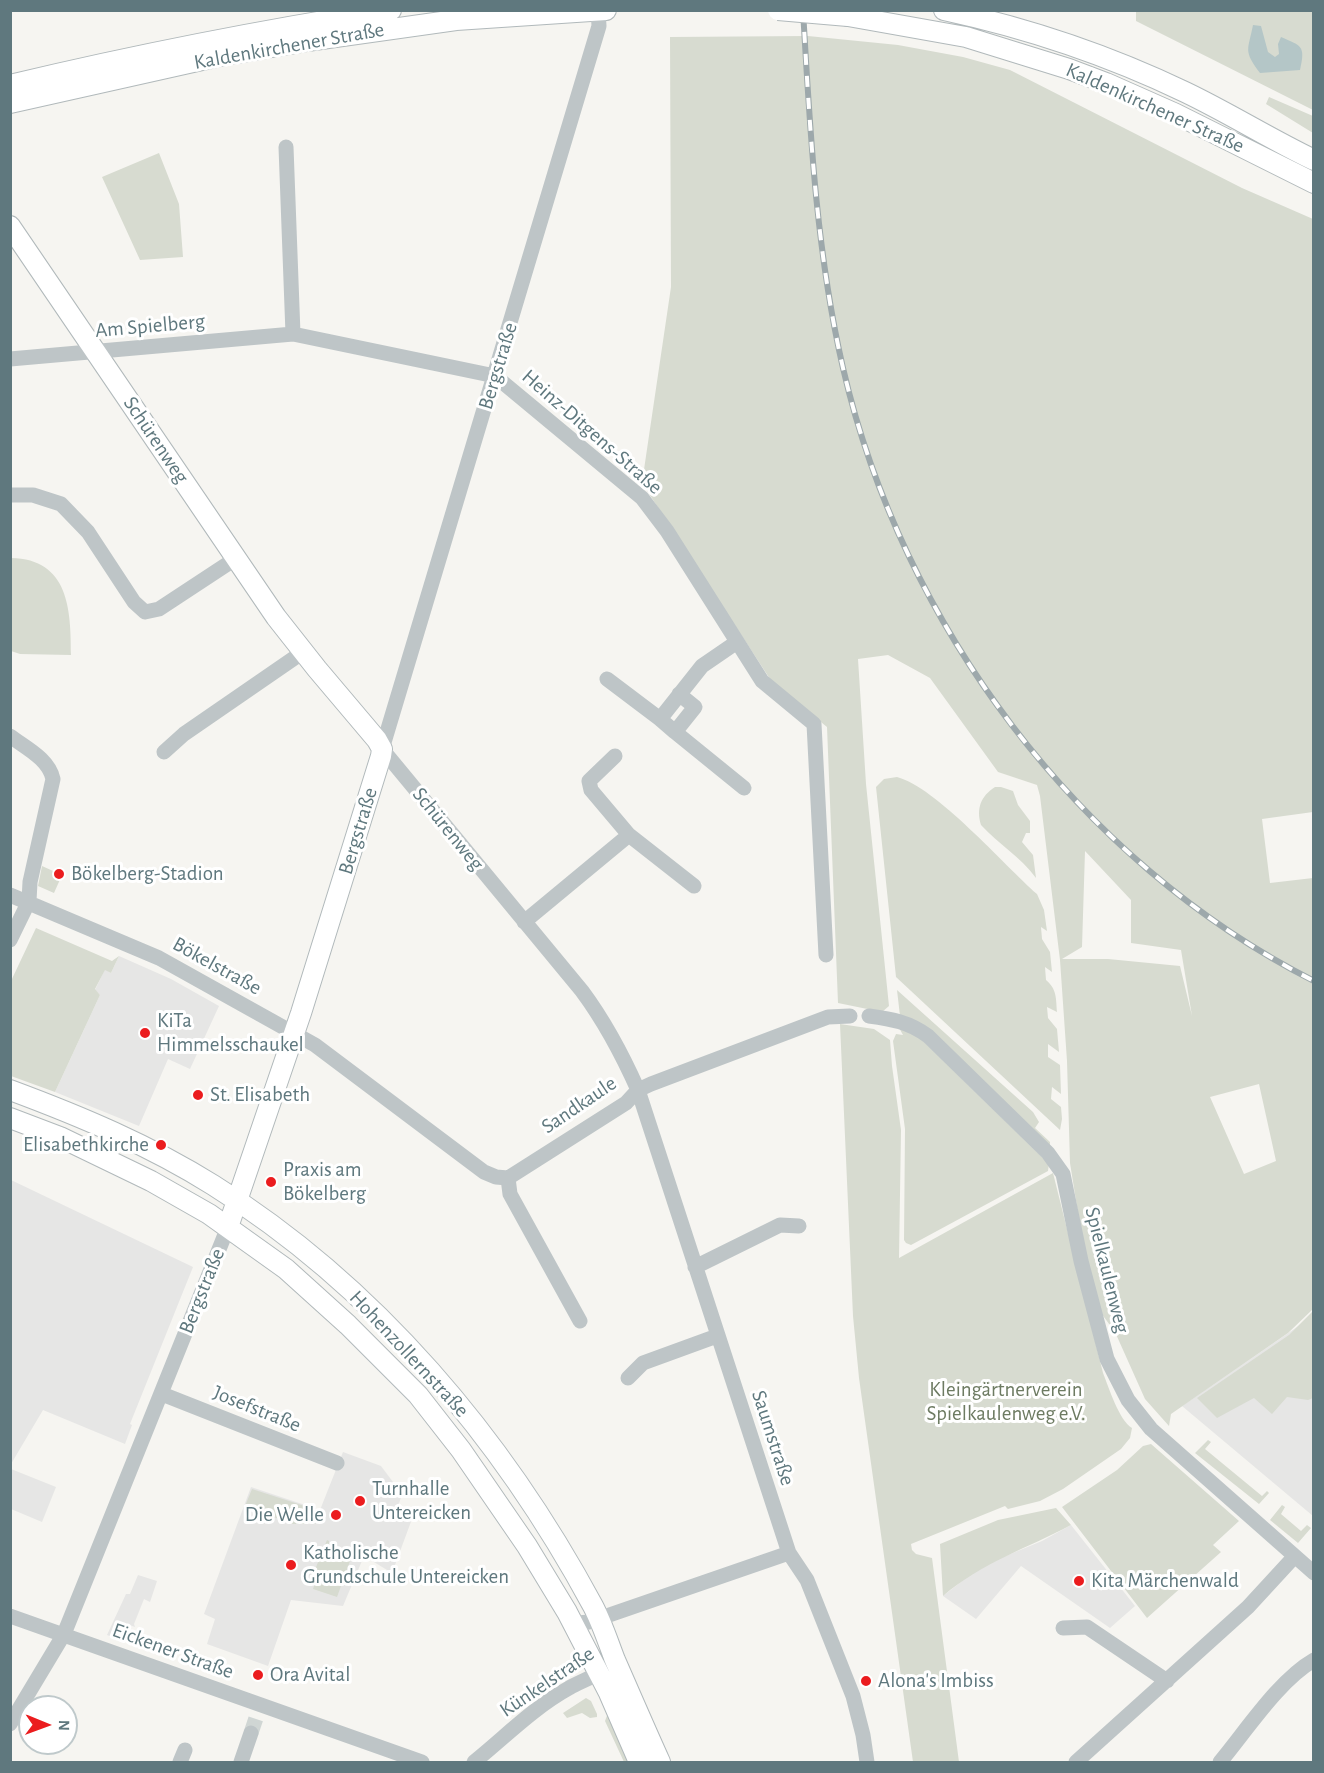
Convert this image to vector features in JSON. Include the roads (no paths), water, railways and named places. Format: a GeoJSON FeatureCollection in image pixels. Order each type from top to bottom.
{"type":"FeatureCollection","features":[{"type":"Feature","properties":{"kind":"main road","name":"Kaldenkirchener Straße"},"geometry":{"type":"LineString","coordinates":[[10,85],[131,57],[308,23],[391,10]]}},
{"type":"Feature","properties":{"kind":"main road","name":"Kaldenkirchener Straße"},"geometry":{"type":"LineString","coordinates":[[10,103],[187,63],[307,41],[456,20],[606,10]]}},
{"type":"Feature","properties":{"kind":"main road","name":"Kaldenkirchener Straße"},"geometry":{"type":"LineString","coordinates":[[778,10],[848,16],[966,37],[1069,69],[1107,83],[1176,114],[1314,183]]}},
{"type":"Feature","properties":{"kind":"main road","name":"Kaldenkirchener Straße"},"geometry":{"type":"LineString","coordinates":[[944,10],[1006,25],[1115,61],[1185,92],[1314,160]]}},
{"type":"Feature","properties":{"kind":"main road","name":"Schürenweg"},"geometry":{"type":"LineString","coordinates":[[10,226],[235,559],[303,652],[377,740],[382,749]]}},
{"type":"Feature","properties":{"kind":"main road","name":"Bergstraße"},"geometry":{"type":"LineString","coordinates":[[228,1227],[294,1033],[378,768],[382,749]]}},
{"type":"Feature","properties":{"kind":"main road","name":"Hohenzollernstraße"},"geometry":{"type":"LineString","coordinates":[[10,1090],[85,1118],[213,1185],[309,1255],[363,1302],[423,1364],[489,1443],[551,1534],[599,1618],[660,1762]]}},
{"type":"Feature","properties":{"kind":"main road","name":"Hohenzollernstraße"},"geometry":{"type":"LineString","coordinates":[[10,1118],[60,1137],[151,1181],[228,1227],[286,1269],[348,1325],[418,1395],[461,1450],[527,1546],[572,1621],[639,1762]]}},
{"type":"Feature","properties":{"kind":"street","name":"Bergstraße"},"geometry":{"type":"LineString","coordinates":[[382,749],[599,26],[598,11]]}},
{"type":"Feature","properties":{"kind":"street"},"geometry":{"type":"LineString","coordinates":[[286,147],[293,334]]}},
{"type":"Feature","properties":{"kind":"street","name":"Am Spielberg"},"geometry":{"type":"LineString","coordinates":[[10,359],[293,334],[495,376]]}},
{"type":"Feature","properties":{"kind":"street","name":"Heinz-Ditgens-Straße"},"geometry":{"type":"LineString","coordinates":[[495,376],[642,498],[667,531],[762,681],[814,724],[826,955]]}},
{"type":"Feature","properties":{"kind":"street"},"geometry":{"type":"LineString","coordinates":[[10,495],[33,495],[61,504],[88,532],[134,602],[145,612],[159,609],[235,559]]}},
{"type":"Feature","properties":{"kind":"street"},"geometry":{"type":"LineString","coordinates":[[660,719],[702,666],[737,642]]}},
{"type":"Feature","properties":{"kind":"street"},"geometry":{"type":"LineString","coordinates":[[164,752],[184,734],[303,652]]}},
{"type":"Feature","properties":{"kind":"street"},"geometry":{"type":"LineString","coordinates":[[607,679],[744,788]]}},
{"type":"Feature","properties":{"kind":"street"},"geometry":{"type":"LineString","coordinates":[[675,732],[695,707],[680,694]]}},
{"type":"Feature","properties":{"kind":"street"},"geometry":{"type":"LineString","coordinates":[[10,736],[47,764],[53,779],[30,882],[29,901],[10,940]]}},
{"type":"Feature","properties":{"kind":"street","name":"Schürenweg"},"geometry":{"type":"LineString","coordinates":[[382,749],[602,1017],[638,1090]]}},
{"type":"Feature","properties":{"kind":"street"},"geometry":{"type":"LineString","coordinates":[[615,756],[589,781],[591,790],[629,835],[694,886]]}},
{"type":"Feature","properties":{"kind":"street"},"geometry":{"type":"LineString","coordinates":[[524,922],[629,835]]}},
{"type":"Feature","properties":{"kind":"street","name":"Bökelstraße"},"geometry":{"type":"LineString","coordinates":[[10,894],[159,958],[294,1033],[315,1045],[484,1172],[496,1177],[508,1178]]}},
{"type":"Feature","properties":{"kind":"street","name":"Sandkaule"},"geometry":{"type":"LineString","coordinates":[[508,1178],[626,1103],[638,1090],[828,1017],[850,1016]]}},
{"type":"Feature","properties":{"kind":"street","name":"Spielkaulenweg"},"geometry":{"type":"LineString","coordinates":[[869,1016],[896,1019],[923,1032],[1048,1153],[1063,1174],[1080,1261],[1107,1359],[1128,1400],[1151,1430],[1314,1573]]}},
{"type":"Feature","properties":{"kind":"street","name":"Saumstraße"},"geometry":{"type":"LineString","coordinates":[[638,1090],[789,1553],[807,1580],[853,1696],[867,1762]]}},
{"type":"Feature","properties":{"kind":"street"},"geometry":{"type":"LineString","coordinates":[[508,1178],[510,1194],[580,1321]]}},
{"type":"Feature","properties":{"kind":"street"},"geometry":{"type":"LineString","coordinates":[[695,1267],[780,1225],[799,1226]]}},
{"type":"Feature","properties":{"kind":"street","name":"Bergstraße"},"geometry":{"type":"LineString","coordinates":[[10,1724],[64,1634],[228,1227]]}},
{"type":"Feature","properties":{"kind":"street"},"geometry":{"type":"LineString","coordinates":[[628,1378],[643,1363],[717,1336]]}},
{"type":"Feature","properties":{"kind":"street","name":"Josefstraße"},"geometry":{"type":"LineString","coordinates":[[162,1394],[337,1463]]}},
{"type":"Feature","properties":{"kind":"street"},"geometry":{"type":"LineString","coordinates":[[572,1621],[582,1623],[599,1618],[789,1553]]}},
{"type":"Feature","properties":{"kind":"street"},"geometry":{"type":"LineString","coordinates":[[1076,1762],[1248,1606],[1294,1557]]}},
{"type":"Feature","properties":{"kind":"street","name":"Eickener Straße"},"geometry":{"type":"LineString","coordinates":[[10,1616],[64,1634],[259,1712],[422,1762]]}},
{"type":"Feature","properties":{"kind":"street"},"geometry":{"type":"LineString","coordinates":[[1063,1628],[1087,1627],[1167,1681]]}},
{"type":"Feature","properties":{"kind":"street","name":"Künkelstraße"},"geometry":{"type":"LineString","coordinates":[[474,1762],[526,1716],[567,1688],[607,1669],[614,1658]]}},
{"type":"Feature","properties":{"kind":"street"},"geometry":{"type":"LineString","coordinates":[[1220,1762],[1283,1686],[1303,1666],[1314,1660]]}},
{"type":"Feature","properties":{"kind":"street"},"geometry":{"type":"LineString","coordinates":[[241,1762],[251,1733]]}},
{"type":"Feature","properties":{"kind":"tunnel"},"geometry":{"type":"LineString","coordinates":[[251,1733],[256,1718]]}},
{"type":"Feature","properties":{"kind":"railway"},"geometry":{"type":"LineString","coordinates":[[803,10],[820,235],[834,324],[843,368],[870,463],[908,555],[956,643],[1012,726],[1077,802],[1149,871],[1228,931],[1314,981]]}},
{"type":"Feature","properties":{"kind":"place","name":"Bökelberg-Stadion"},"geometry":{"type":"Point","coordinates":[59,874]}},
{"type":"Feature","properties":{"kind":"place","name":"KiTa Himmelsschaukel"},"geometry":{"type":"Point","coordinates":[145,1033]}},
{"type":"Feature","properties":{"kind":"place","name":"St. Elisabeth"},"geometry":{"type":"Point","coordinates":[198,1095]}},
{"type":"Feature","properties":{"kind":"place","name":"Elisabethkirche"},"geometry":{"type":"Point","coordinates":[161,1145]}},
{"type":"Feature","properties":{"kind":"place","name":"Praxis am Bökelberg"},"geometry":{"type":"Point","coordinates":[271,1182]}},
{"type":"Feature","properties":{"kind":"place","name":"Turnhalle Untereicken"},"geometry":{"type":"Point","coordinates":[360,1501]}},
{"type":"Feature","properties":{"kind":"place","name":"Die Welle"},"geometry":{"type":"Point","coordinates":[336,1515]}},
{"type":"Feature","properties":{"kind":"place","name":"Katholische Grundschule Untereicken"},"geometry":{"type":"Point","coordinates":[291,1565]}},
{"type":"Feature","properties":{"kind":"place","name":"Kita Märchenwald"},"geometry":{"type":"Point","coordinates":[1079,1581]}},
{"type":"Feature","properties":{"kind":"place","name":"Ora Avital"},"geometry":{"type":"Point","coordinates":[258,1675]}},
{"type":"Feature","properties":{"kind":"place","name":"Alona's Imbiss"},"geometry":{"type":"Point","coordinates":[866,1681]}},
{"type":"Feature","properties":{"kind":"park label","name":"Kleingärtnerverein Spielkaulenweg e.V."},"geometry":{"type":"Point","coordinates":[1006,1402]}}]}
